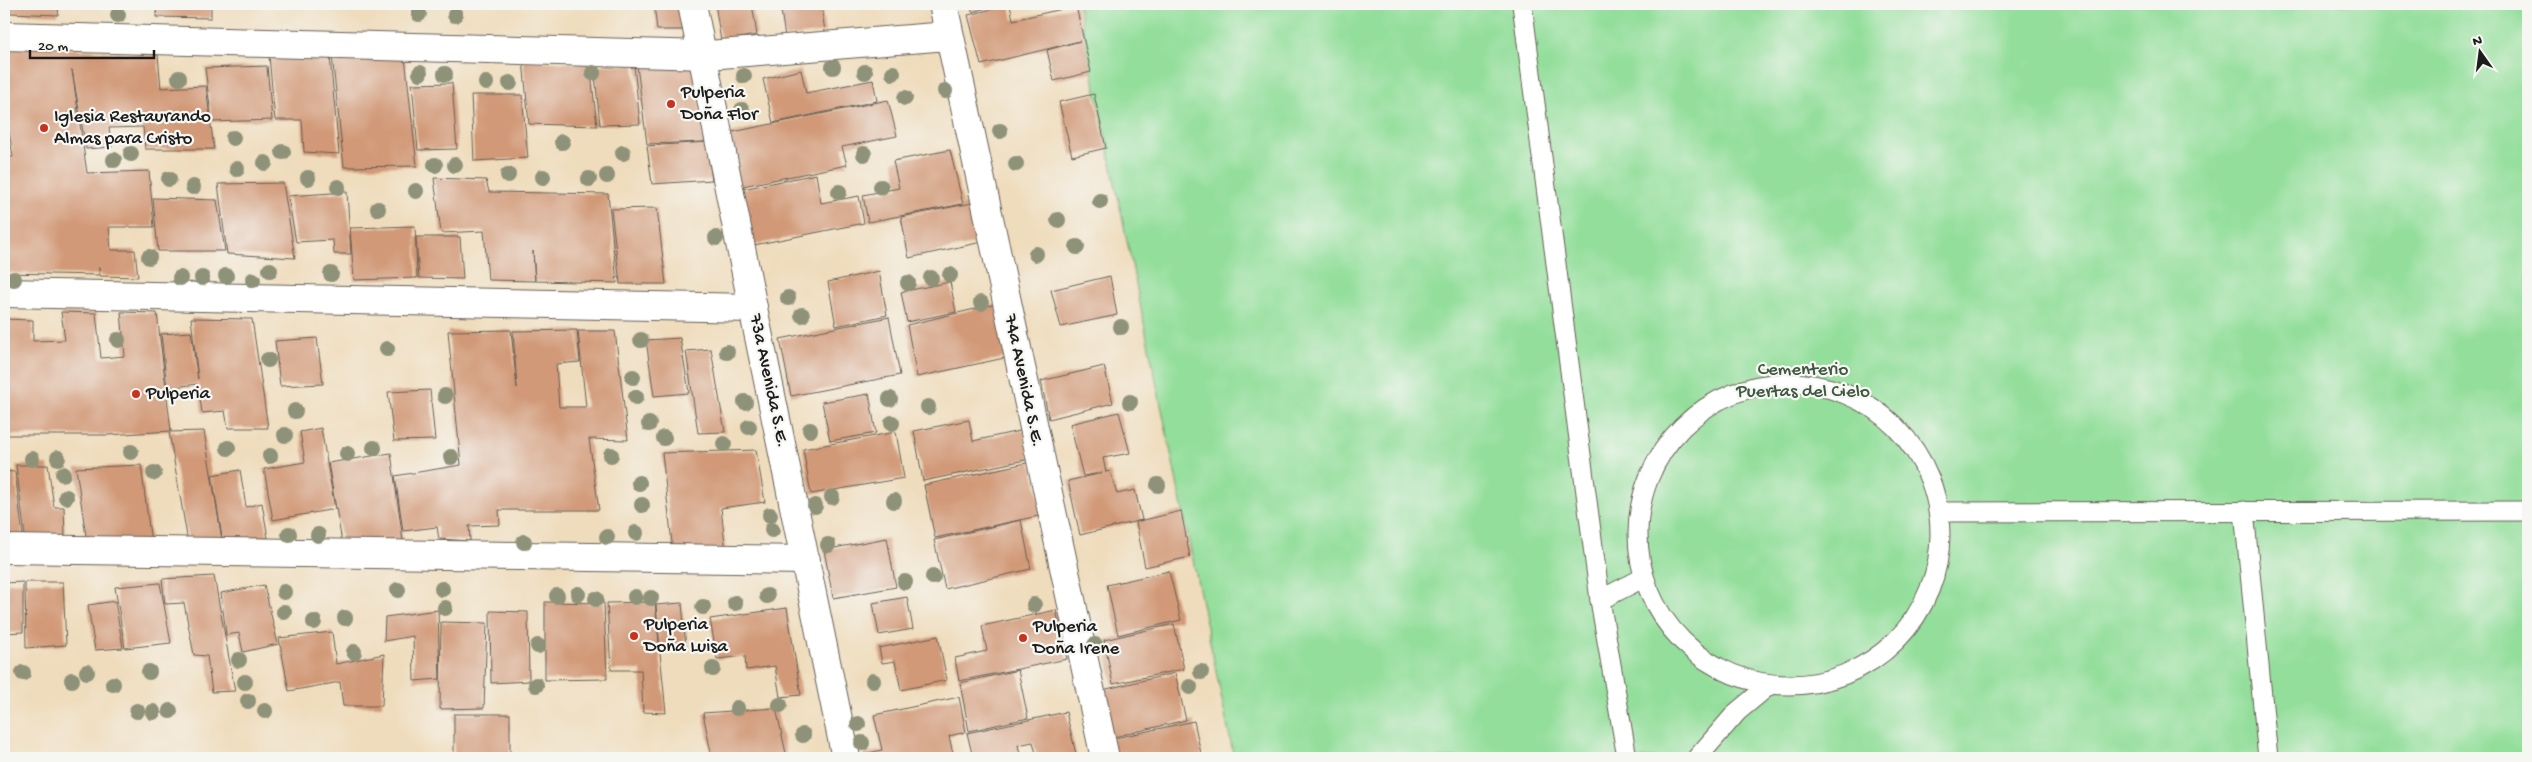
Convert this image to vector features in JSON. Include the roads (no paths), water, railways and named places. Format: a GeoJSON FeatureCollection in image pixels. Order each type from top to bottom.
{"type":"FeatureCollection","features":[{"type":"Feature","properties":{"kind":"street","name":"73a Avenida S.E."},"geometry":{"type":"LineString","coordinates":[[692,4],[752,308],[846,758]]}},
{"type":"Feature","properties":{"kind":"street","name":"74a Avenida S.E."},"geometry":{"type":"LineString","coordinates":[[943,4],[948,36],[1105,758]]}},
{"type":"Feature","properties":{"kind":"street"},"geometry":{"type":"LineString","coordinates":[[4,36],[703,55],[948,36]]}},
{"type":"Feature","properties":{"kind":"street"},"geometry":{"type":"LineString","coordinates":[[4,293],[752,308]]}},
{"type":"Feature","properties":{"kind":"street"},"geometry":{"type":"LineString","coordinates":[[4,549],[806,560]]}},
{"type":"Feature","properties":{"kind":"lane"},"geometry":{"type":"LineString","coordinates":[[1522,4],[1600,600],[1627,758]]}},
{"type":"Feature","properties":{"kind":"lane"},"geometry":{"type":"LineString","coordinates":[[1696,758],[1737,712],[1767,687],[1854,674],[1921,614],[1943,545],[1930,472],[1882,411],[1808,381],[1728,393],[1667,440],[1637,505],[1641,579],[1686,650],[1767,687]]}},
{"type":"Feature","properties":{"kind":"lane"},"geometry":{"type":"LineString","coordinates":[[1938,512],[2528,510]]}},
{"type":"Feature","properties":{"kind":"lane"},"geometry":{"type":"LineString","coordinates":[[2244,511],[2268,758]]}},
{"type":"Feature","properties":{"kind":"lane"},"geometry":{"type":"LineString","coordinates":[[1600,600],[1641,579]]}},
{"type":"Feature","properties":{"kind":"place","name":"Pulperia Doña Flor"},"geometry":{"type":"Point","coordinates":[671,104]}},
{"type":"Feature","properties":{"kind":"place","name":"Iglesia Restaurando Almas para Cristo"},"geometry":{"type":"Point","coordinates":[44,128]}},
{"type":"Feature","properties":{"kind":"place","name":"Pulperia"},"geometry":{"type":"Point","coordinates":[136,394]}},
{"type":"Feature","properties":{"kind":"place","name":"Pulperia Doña Luisa"},"geometry":{"type":"Point","coordinates":[634,636]}},
{"type":"Feature","properties":{"kind":"place","name":"Pulperia Doña Irene"},"geometry":{"type":"Point","coordinates":[1023,638]}},
{"type":"Feature","properties":{"kind":"park label","name":"Cementerio Puertas del Cielo"},"geometry":{"type":"Point","coordinates":[1803,381]}}]}
